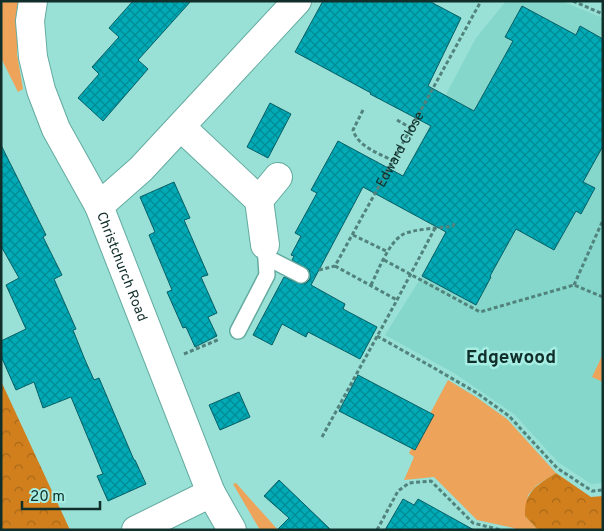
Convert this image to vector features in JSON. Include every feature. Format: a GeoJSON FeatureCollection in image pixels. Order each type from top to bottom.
{"type":"FeatureCollection","features":[{"type":"Feature","properties":{"kind":"street","name":"Christchurch Road"},"geometry":{"type":"LineString","coordinates":[[33,1],[30,21],[32,56],[41,90],[56,129],[99,206],[211,493],[232,530]]}},
{"type":"Feature","properties":{"kind":"street"},"geometry":{"type":"LineString","coordinates":[[99,206],[141,169],[297,1]]}},
{"type":"Feature","properties":{"kind":"street"},"geometry":{"type":"LineString","coordinates":[[181,127],[259,200],[265,251]]}},
{"type":"Feature","properties":{"kind":"street"},"geometry":{"type":"LineString","coordinates":[[259,200],[278,177]]}},
{"type":"Feature","properties":{"kind":"street"},"geometry":{"type":"LineString","coordinates":[[136,530],[211,493]]}},
{"type":"Feature","properties":{"kind":"lane"},"geometry":{"type":"LineString","coordinates":[[265,251],[301,275]]}},
{"type":"Feature","properties":{"kind":"lane"},"geometry":{"type":"LineString","coordinates":[[238,331],[267,275],[265,251]]}},
{"type":"Feature","properties":{"kind":"path","name":"Edward Close"},"geometry":{"type":"LineString","coordinates":[[335,266],[481,1]]}},
{"type":"Feature","properties":{"kind":"path"},"geometry":{"type":"LineString","coordinates":[[573,1],[603,14]]}},
{"type":"Feature","properties":{"kind":"path"},"geometry":{"type":"LineString","coordinates":[[363,110],[353,130],[355,135],[360,143],[393,161]]}},
{"type":"Feature","properties":{"kind":"path"},"geometry":{"type":"LineString","coordinates":[[397,120],[411,128]]}},
{"type":"Feature","properties":{"kind":"path"},"geometry":{"type":"LineString","coordinates":[[574,285],[603,220]]}},
{"type":"Feature","properties":{"kind":"path"},"geometry":{"type":"LineString","coordinates":[[371,285],[394,242],[403,234],[452,226],[455,222]]}},
{"type":"Feature","properties":{"kind":"path"},"geometry":{"type":"LineString","coordinates":[[322,437],[435,228]]}},
{"type":"Feature","properties":{"kind":"path"},"geometry":{"type":"LineString","coordinates":[[353,235],[388,252]]}},
{"type":"Feature","properties":{"kind":"path"},"geometry":{"type":"LineString","coordinates":[[384,260],[480,312],[574,285],[603,297]]}},
{"type":"Feature","properties":{"kind":"path"},"geometry":{"type":"LineString","coordinates":[[301,275],[335,266],[397,300]]}},
{"type":"Feature","properties":{"kind":"path"},"geometry":{"type":"LineString","coordinates":[[160,364],[238,331]]}},
{"type":"Feature","properties":{"kind":"path"},"geometry":{"type":"LineString","coordinates":[[377,336],[477,393],[509,416],[558,468],[592,491],[603,490]]}},
{"type":"Feature","properties":{"kind":"path"},"geometry":{"type":"LineString","coordinates":[[377,530],[398,491],[410,482],[431,481],[473,523],[501,530]]}},
{"type":"Feature","properties":{"kind":"shaded area"},"geometry":{"type":"Polygon","coordinates":[[[1,1],[18,1],[17,54],[23,89],[18,92],[1,58],[1,1]]]}},
{"type":"Feature","properties":{"kind":"shaded area"},"geometry":{"type":"Polygon","coordinates":[[[506,1],[561,1],[603,18],[603,483],[591,484],[558,462],[514,414],[454,373],[385,335],[422,276],[446,232],[427,207],[421,218],[389,201],[476,38],[506,1]]]}},
{"type":"Feature","properties":{"kind":"shaded area"},"geometry":{"type":"Polygon","coordinates":[[[603,354],[603,382],[592,377],[603,354]]]}},
{"type":"Feature","properties":{"kind":"shaded area"},"geometry":{"type":"Polygon","coordinates":[[[448,380],[507,419],[556,473],[537,485],[528,495],[525,516],[538,530],[516,530],[477,520],[434,477],[404,480],[414,457],[409,453],[448,380]]]}},
{"type":"Feature","properties":{"kind":"shaded area"},"geometry":{"type":"Polygon","coordinates":[[[236,483],[278,530],[260,530],[233,484],[236,483]]]}},
{"type":"Feature","properties":{"kind":"green space"},"geometry":{"type":"Polygon","coordinates":[[[1,381],[70,530],[1,530],[1,381]]]}},
{"type":"Feature","properties":{"kind":"green space"},"geometry":{"type":"Polygon","coordinates":[[[556,473],[591,497],[603,496],[603,530],[538,530],[525,516],[529,495],[556,473]]]}},
{"type":"Feature","properties":{"kind":"building"},"geometry":{"type":"Polygon","coordinates":[[[133,1],[191,1],[138,60],[148,69],[103,121],[78,98],[99,74],[92,67],[119,37],[109,28],[133,1]]]}},
{"type":"Feature","properties":{"kind":"building"},"geometry":{"type":"Polygon","coordinates":[[[323,1],[429,1],[461,18],[428,86],[474,111],[513,41],[505,37],[522,6],[576,35],[580,26],[603,39],[603,146],[583,182],[595,188],[581,214],[576,211],[554,250],[516,229],[476,305],[422,276],[446,232],[363,187],[311,285],[345,304],[343,309],[377,327],[360,359],[308,332],[306,337],[282,324],[272,345],[253,335],[284,277],[301,284],[306,283],[310,279],[309,270],[292,260],[294,256],[291,255],[301,236],[295,233],[317,193],[311,190],[338,141],[403,176],[431,126],[295,52],[323,1]]]}},
{"type":"Feature","properties":{"kind":"building"},"geometry":{"type":"Polygon","coordinates":[[[270,103],[291,114],[268,158],[247,147],[270,103]]]}},
{"type":"Feature","properties":{"kind":"building"},"geometry":{"type":"Polygon","coordinates":[[[1,145],[46,235],[43,237],[62,275],[54,279],[76,329],[73,330],[85,360],[94,380],[99,378],[146,484],[108,501],[97,476],[103,474],[71,397],[43,408],[34,382],[16,390],[1,356],[1,341],[26,329],[6,285],[19,278],[1,246],[1,145]]]}},
{"type":"Feature","properties":{"kind":"building"},"geometry":{"type":"Polygon","coordinates":[[[174,182],[190,218],[184,220],[208,275],[201,277],[217,313],[208,317],[217,336],[195,347],[186,327],[183,328],[167,292],[172,290],[149,235],[155,232],[140,197],[174,182]]]}},
{"type":"Feature","properties":{"kind":"building"},"geometry":{"type":"Polygon","coordinates":[[[358,375],[434,415],[415,450],[339,411],[358,375]]]}},
{"type":"Feature","properties":{"kind":"building"},"geometry":{"type":"Polygon","coordinates":[[[239,392],[250,417],[220,430],[209,405],[239,392]]]}},
{"type":"Feature","properties":{"kind":"building"},"geometry":{"type":"Polygon","coordinates":[[[279,480],[331,530],[277,530],[289,518],[264,496],[279,480]]]}},
{"type":"Feature","properties":{"kind":"building"},"geometry":{"type":"Polygon","coordinates":[[[403,499],[414,505],[418,499],[474,530],[385,530],[403,499]]]}},
{"type":"Feature","properties":{"kind":"district","name":"Edgewood"},"geometry":{"type":"Point","coordinates":[511,356]}}]}
